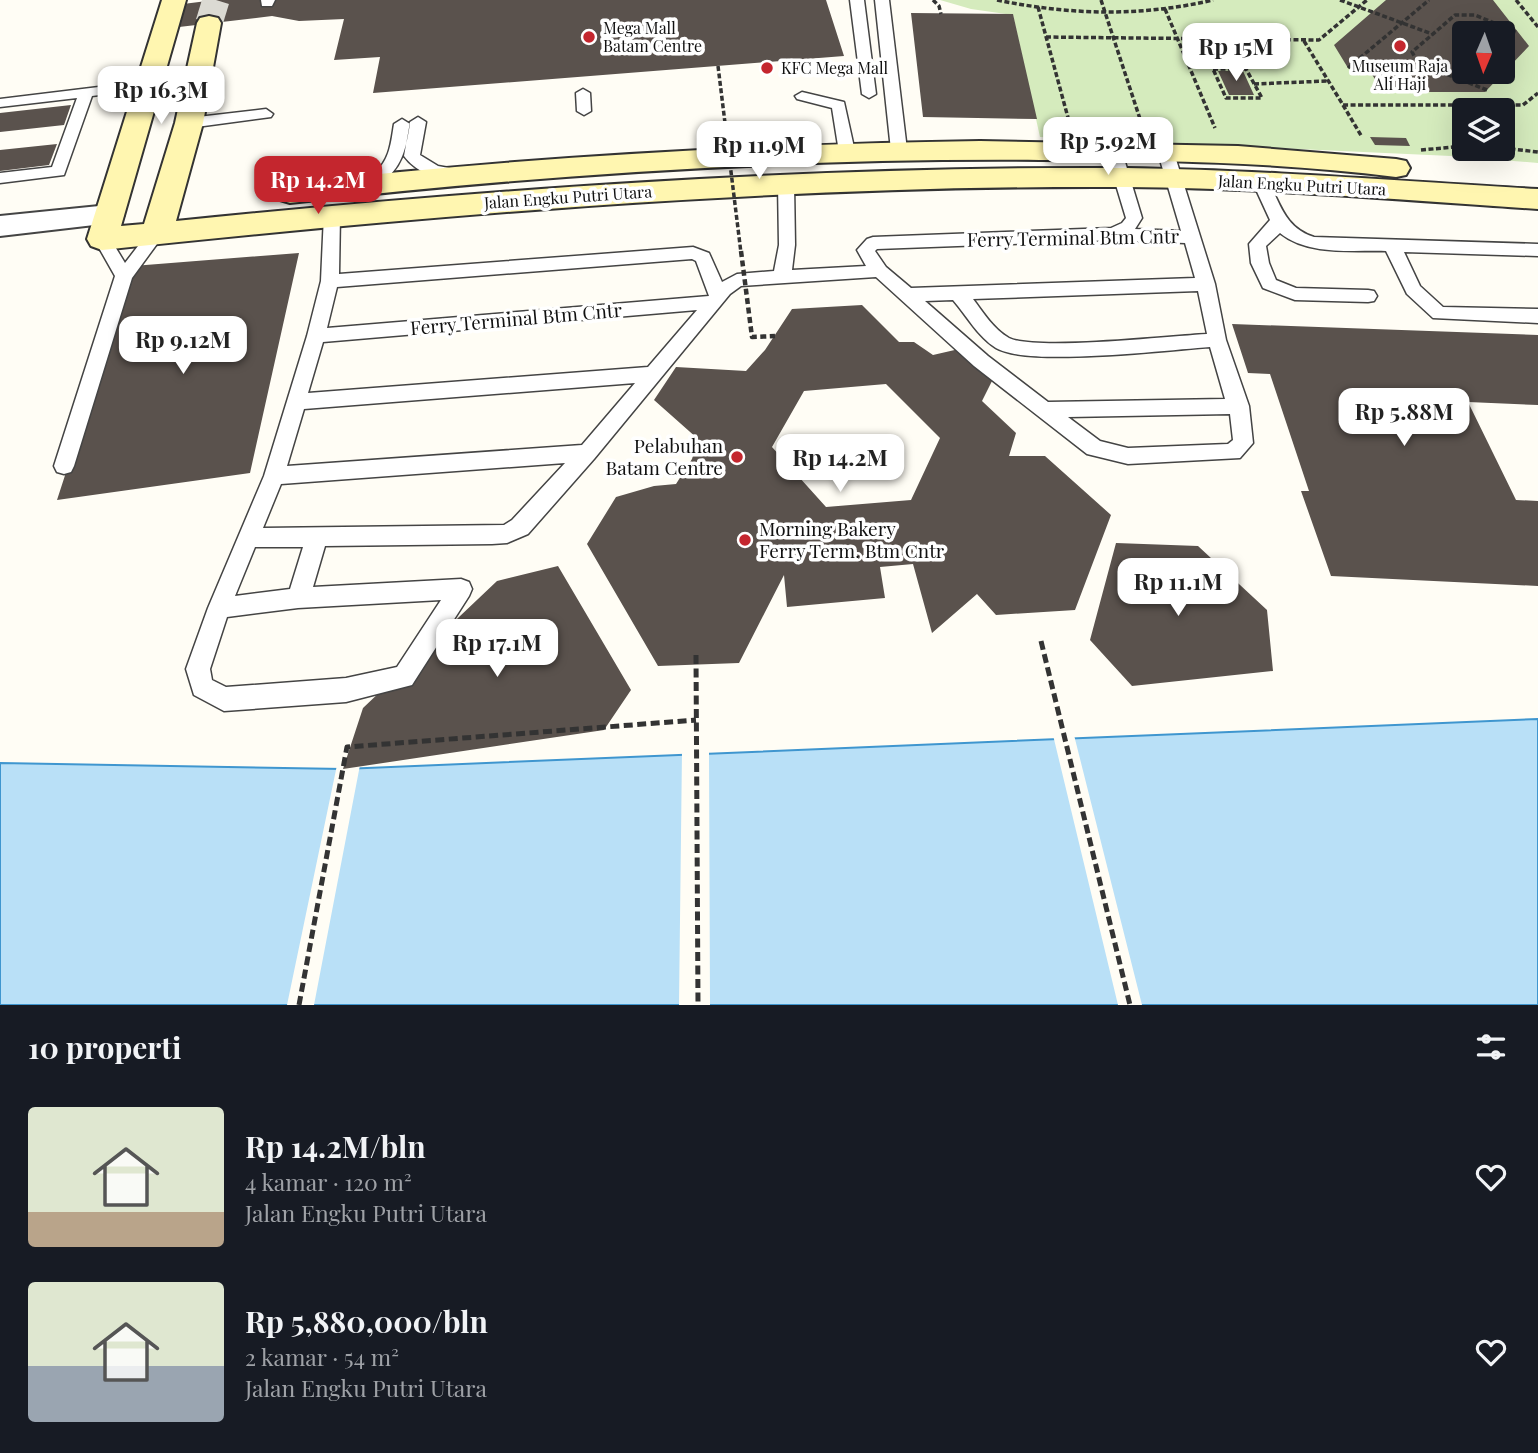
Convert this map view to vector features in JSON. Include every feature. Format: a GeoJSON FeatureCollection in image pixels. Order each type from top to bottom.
{"type":"FeatureCollection","features":[{"type":"Feature","properties":{"kind":"main road"},"geometry":{"type":"LineString","coordinates":[[106,227],[174,0]]}},
{"type":"Feature","properties":{"kind":"main road"},"geometry":{"type":"LineString","coordinates":[[161,221],[189,123],[209,23]]}},
{"type":"Feature","properties":{"kind":"main road","name":"Jalan Engku Putri Utara"},"geometry":{"type":"LineString","coordinates":[[106,227],[161,221],[364,185],[634,162],[899,150],[1118,166]]}},
{"type":"Feature","properties":{"kind":"main road","name":"Jalan Engku Putri Utara"},"geometry":{"type":"LineString","coordinates":[[161,221],[332,215],[641,191],[954,179],[1163,162],[1333,159],[1403,169],[1538,176]]}},
{"type":"Feature","properties":{"kind":"main road","name":"Jalan Engku Putri Utara"},"geometry":{"type":"LineString","coordinates":[[1163,162],[1261,183],[1538,199]]}},
{"type":"Feature","properties":{"kind":"street"},"geometry":{"type":"LineString","coordinates":[[0,226],[106,227]]}},
{"type":"Feature","properties":{"kind":"street"},"geometry":{"type":"LineString","coordinates":[[0,252],[106,227]]}},
{"type":"Feature","properties":{"kind":"lane"},"geometry":{"type":"LineString","coordinates":[[857,0],[869,94]]}},
{"type":"Feature","properties":{"kind":"lane"},"geometry":{"type":"LineString","coordinates":[[881,0],[899,150]]}},
{"type":"Feature","properties":{"kind":"lane"},"geometry":{"type":"LineString","coordinates":[[0,103],[148,85]]}},
{"type":"Feature","properties":{"kind":"lane"},"geometry":{"type":"LineString","coordinates":[[0,178],[58,171],[86,93]]}},
{"type":"Feature","properties":{"kind":"lane"},"geometry":{"type":"LineString","coordinates":[[583,93],[584,111]]}},
{"type":"Feature","properties":{"kind":"lane"},"geometry":{"type":"LineString","coordinates":[[847,152],[841,108],[847,101],[869,94],[893,95]]}},
{"type":"Feature","properties":{"kind":"lane"},"geometry":{"type":"LineString","coordinates":[[802,96],[829,101],[841,108]]}},
{"type":"Feature","properties":{"kind":"lane"},"geometry":{"type":"LineString","coordinates":[[189,123],[266,114]]}},
{"type":"Feature","properties":{"kind":"lane"},"geometry":{"type":"LineString","coordinates":[[364,185],[382,176],[393,166],[410,123],[412,156],[418,165],[466,176]]}},
{"type":"Feature","properties":{"kind":"lane","name":"Ferry Terminal Btm Cntr"},"geometry":{"type":"LineString","coordinates":[[1043,410],[1094,448],[1128,456],[1233,452],[1243,443],[1239,406],[1217,340],[1206,284],[1163,162]]}},
{"type":"Feature","properties":{"kind":"lane"},"geometry":{"type":"LineString","coordinates":[[1114,234],[1128,227],[1134,218],[1118,166]]}},
{"type":"Feature","properties":{"kind":"lane"},"geometry":{"type":"LineString","coordinates":[[1261,183],[1278,221],[1288,233],[1313,243],[1538,250]]}},
{"type":"Feature","properties":{"kind":"lane"},"geometry":{"type":"LineString","coordinates":[[782,277],[787,244],[786,184]]}},
{"type":"Feature","properties":{"kind":"lane"},"geometry":{"type":"LineString","coordinates":[[219,608],[298,598],[461,589],[404,677],[346,690],[224,699],[202,687],[198,669],[219,608],[274,476],[298,402],[330,281],[332,215]]}},
{"type":"Feature","properties":{"kind":"lane"},"geometry":{"type":"LineString","coordinates":[[64,466],[124,276],[161,221]]}},
{"type":"Feature","properties":{"kind":"lane"},"geometry":{"type":"LineString","coordinates":[[1278,221],[1274,229],[1257,244],[1259,263],[1269,284],[1295,294],[1367,296]]}},
{"type":"Feature","properties":{"kind":"lane"},"geometry":{"type":"LineString","coordinates":[[106,227],[124,276]]}},
{"type":"Feature","properties":{"kind":"lane","name":"Ferry Terminal Btm Cntr"},"geometry":{"type":"LineString","coordinates":[[880,271],[867,256],[866,250],[873,243],[1114,234],[1190,237]]}},
{"type":"Feature","properties":{"kind":"lane"},"geometry":{"type":"LineString","coordinates":[[1393,247],[1413,290],[1439,313],[1538,316]]}},
{"type":"Feature","properties":{"kind":"lane"},"geometry":{"type":"LineString","coordinates":[[330,281],[693,253],[703,257],[717,299]]}},
{"type":"Feature","properties":{"kind":"lane"},"geometry":{"type":"LineString","coordinates":[[250,538],[507,534],[520,527],[587,453],[727,286],[737,281],[880,271],[981,361],[1043,410],[1239,406]]}},
{"type":"Feature","properties":{"kind":"lane"},"geometry":{"type":"LineString","coordinates":[[907,295],[1206,284]]}},
{"type":"Feature","properties":{"kind":"lane"},"geometry":{"type":"LineString","coordinates":[[958,293],[994,337],[1007,346],[1058,348],[1217,340]]}},
{"type":"Feature","properties":{"kind":"lane","name":"Ferry Terminal Btm Cntr"},"geometry":{"type":"LineString","coordinates":[[316,336],[717,299]]}},
{"type":"Feature","properties":{"kind":"lane"},"geometry":{"type":"LineString","coordinates":[[298,402],[654,374]]}},
{"type":"Feature","properties":{"kind":"lane"},"geometry":{"type":"LineString","coordinates":[[274,476],[587,453]]}},
{"type":"Feature","properties":{"kind":"lane"},"geometry":{"type":"LineString","coordinates":[[298,598],[317,538]]}},
{"type":"Feature","properties":{"kind":"path"},"geometry":{"type":"LineString","coordinates":[[933,0],[941,13]]}},
{"type":"Feature","properties":{"kind":"path"},"geometry":{"type":"LineString","coordinates":[[997,0],[1038,7],[1104,12],[1165,9],[1213,0]]}},
{"type":"Feature","properties":{"kind":"path"},"geometry":{"type":"LineString","coordinates":[[1101,0],[1112,38],[1163,162]]}},
{"type":"Feature","properties":{"kind":"path"},"geometry":{"type":"LineString","coordinates":[[1340,0],[1432,34]]}},
{"type":"Feature","properties":{"kind":"path"},"geometry":{"type":"LineString","coordinates":[[1046,37],[1319,40],[1367,0]]}},
{"type":"Feature","properties":{"kind":"path"},"geometry":{"type":"LineString","coordinates":[[1348,68],[1429,0]]}},
{"type":"Feature","properties":{"kind":"path"},"geometry":{"type":"LineString","coordinates":[[1516,0],[1538,27]]}},
{"type":"Feature","properties":{"kind":"path"},"geometry":{"type":"LineString","coordinates":[[1038,7],[1073,136]]}},
{"type":"Feature","properties":{"kind":"path"},"geometry":{"type":"LineString","coordinates":[[1165,9],[1219,139]]}},
{"type":"Feature","properties":{"kind":"path"},"geometry":{"type":"LineString","coordinates":[[1487,90],[1418,63],[1412,52],[1455,15],[1475,15],[1518,33]]}},
{"type":"Feature","properties":{"kind":"path"},"geometry":{"type":"LineString","coordinates":[[1304,40],[1343,105],[1523,105],[1538,93]]}},
{"type":"Feature","properties":{"kind":"path"},"geometry":{"type":"LineString","coordinates":[[718,66],[752,337],[775,336]]}},
{"type":"Feature","properties":{"kind":"path"},"geometry":{"type":"LineString","coordinates":[[1213,69],[1247,69],[1254,84],[1262,98],[1226,97],[1213,69]]}},
{"type":"Feature","properties":{"kind":"path"},"geometry":{"type":"LineString","coordinates":[[1254,84],[1328,81]]}},
{"type":"Feature","properties":{"kind":"path"},"geometry":{"type":"LineString","coordinates":[[1403,169],[1412,155],[1420,150],[1452,147]]}},
{"type":"Feature","properties":{"kind":"path"},"geometry":{"type":"LineString","coordinates":[[1515,149],[1538,152]]}},
{"type":"Feature","properties":{"kind":"path"},"geometry":{"type":"LineString","coordinates":[[1041,641],[1130,1005]]}},
{"type":"Feature","properties":{"kind":"path"},"geometry":{"type":"LineString","coordinates":[[696,655],[698,1005]]}},
{"type":"Feature","properties":{"kind":"path"},"geometry":{"type":"LineString","coordinates":[[299,1005],[347,747],[696,720]]}},
{"type":"Feature","properties":{"kind":"green space"},"geometry":{"type":"Polygon","coordinates":[[[940,0],[1538,0],[1538,163],[1513,161],[1515,98],[1452,98],[1452,156],[1040,137],[1013,15],[971,9],[940,0]]]}},
{"type":"Feature","properties":{"kind":"water"},"geometry":{"type":"Polygon","coordinates":[[[1538,719],[1538,1005],[0,1005],[0,763],[343,769],[1538,719]]]}},
{"type":"Feature","properties":{"kind":"pier"},"geometry":{"type":"Polygon","coordinates":[[[1053,735],[1074,735],[1142,1005],[1118,1005],[1053,735]]]}},
{"type":"Feature","properties":{"kind":"pier"},"geometry":{"type":"Polygon","coordinates":[[[709,750],[710,1005],[679,1005],[682,751],[709,750]]]}},
{"type":"Feature","properties":{"kind":"pier"},"geometry":{"type":"Polygon","coordinates":[[[337,765],[360,765],[314,1005],[287,1005],[337,765]]]}},
{"type":"Feature","properties":{"kind":"building","name":"Mega Mall Batam Centre"},"geometry":{"type":"Polygon","coordinates":[[[215,0],[826,0],[844,56],[373,93],[380,57],[334,60],[344,19],[299,21],[272,16],[179,27],[183,4],[215,0]]]}},
{"type":"Feature","properties":{"kind":"building","name":"Museum Raja Ali Haji"},"geometry":{"type":"Polygon","coordinates":[[[1386,0],[1493,0],[1509,21],[1452,21],[1452,84],[1493,84],[1485,92],[1383,92],[1368,68],[1348,68],[1334,45],[1386,0]]]}},
{"type":"Feature","properties":{"kind":"building"},"geometry":{"type":"Polygon","coordinates":[[[911,13],[1013,14],[1037,119],[923,117],[911,13]]]}},
{"type":"Feature","properties":{"kind":"building","name":"Museum Raja Ali Haji"},"geometry":{"type":"Polygon","coordinates":[[[1516,29],[1529,46],[1516,60],[1516,29]]]}},
{"type":"Feature","properties":{"kind":"building"},"geometry":{"type":"Polygon","coordinates":[[[1218,71],[1243,71],[1254,95],[1229,95],[1218,71]]]}},
{"type":"Feature","properties":{"kind":"building"},"geometry":{"type":"Polygon","coordinates":[[[71,105],[64,125],[0,132],[0,113],[71,105]]]}},
{"type":"Feature","properties":{"kind":"building"},"geometry":{"type":"Polygon","coordinates":[[[1370,137],[1406,138],[1410,146],[1375,145],[1370,137]]]}},
{"type":"Feature","properties":{"kind":"building"},"geometry":{"type":"Polygon","coordinates":[[[57,144],[49,165],[0,171],[0,150],[57,144]]]}},
{"type":"Feature","properties":{"kind":"building"},"geometry":{"type":"Polygon","coordinates":[[[299,253],[250,473],[57,500],[133,266],[299,253]]]}},
{"type":"Feature","properties":{"kind":"building"},"geometry":{"type":"Polygon","coordinates":[[[862,305],[899,342],[914,342],[933,355],[959,349],[993,379],[982,401],[1016,433],[1009,456],[1045,456],[1111,515],[1075,610],[996,615],[977,594],[932,633],[913,564],[880,567],[885,598],[787,607],[784,575],[739,663],[658,666],[587,544],[616,497],[654,486],[676,484],[692,459],[698,439],[654,400],[676,367],[746,371],[765,350],[792,309],[862,305]],[[886,384],[804,391],[772,447],[826,507],[911,500],[940,438],[886,384]]]}},
{"type":"Feature","properties":{"kind":"building"},"geometry":{"type":"Polygon","coordinates":[[[1232,324],[1538,335],[1538,405],[1468,402],[1516,500],[1538,501],[1538,586],[1331,576],[1301,491],[1309,491],[1270,374],[1248,373],[1232,324]]]}},
{"type":"Feature","properties":{"kind":"building"},"geometry":{"type":"Polygon","coordinates":[[[1116,543],[1198,546],[1267,610],[1273,671],[1132,686],[1090,640],[1116,543]]]}},
{"type":"Feature","properties":{"kind":"building"},"geometry":{"type":"Polygon","coordinates":[[[558,566],[631,690],[604,730],[343,769],[363,708],[497,581],[558,566]]]}},
{"type":"Feature","properties":{"kind":"tunnel"},"geometry":{"type":"LineString","coordinates":[[209,23],[216,0]]}},
{"type":"Feature","properties":{"kind":"place","name":"Mega Mall Batam Centre"},"geometry":{"type":"Point","coordinates":[589,37]}},
{"type":"Feature","properties":{"kind":"place","name":"Museum Raja Ali Haji"},"geometry":{"type":"Point","coordinates":[1400,46]}},
{"type":"Feature","properties":{"kind":"place","name":"KFC Mega Mall"},"geometry":{"type":"Point","coordinates":[767,68]}},
{"type":"Feature","properties":{"kind":"place","name":"Pelabuhan Batam Centre"},"geometry":{"type":"Point","coordinates":[737,457]}},
{"type":"Feature","properties":{"kind":"place","name":"Morning Bakery Ferry Term. Btm Cntr"},"geometry":{"type":"Point","coordinates":[745,540]}}]}
